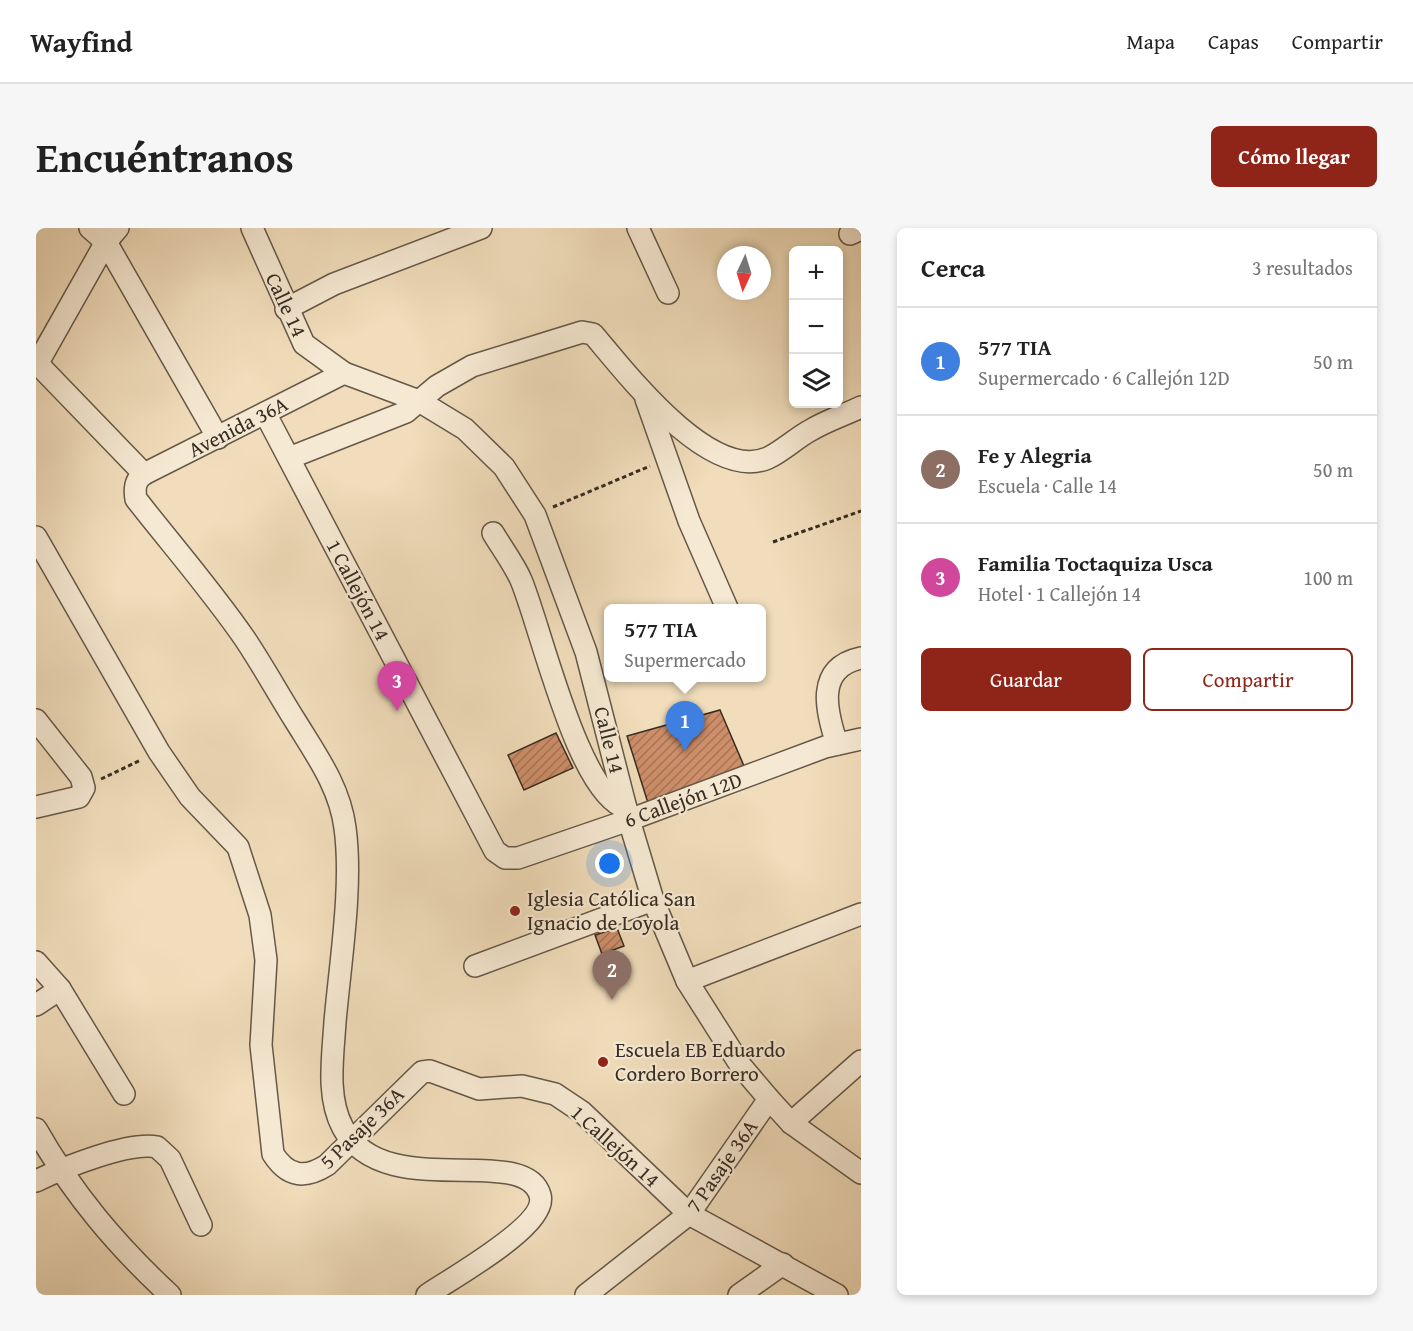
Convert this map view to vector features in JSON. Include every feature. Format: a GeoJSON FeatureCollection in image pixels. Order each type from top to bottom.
{"type":"FeatureCollection","features":[{"type":"Feature","properties":{"kind":"street"},"geometry":{"type":"LineString","coordinates":[[90,228],[112,235],[218,438]]}},
{"type":"Feature","properties":{"kind":"street","name":"Calle 14"},"geometry":{"type":"LineString","coordinates":[[252,228],[286,309],[304,344],[344,373],[419,401],[465,429],[504,467],[535,515],[586,652],[653,900],[687,981],[741,1066],[769,1099],[791,1123],[861,1173]]}},
{"type":"Feature","properties":{"kind":"street"},"geometry":{"type":"LineString","coordinates":[[286,309],[334,284],[482,228]]}},
{"type":"Feature","properties":{"kind":"street"},"geometry":{"type":"LineString","coordinates":[[638,228],[668,293]]}},
{"type":"Feature","properties":{"kind":"street"},"geometry":{"type":"LineString","coordinates":[[112,235],[37,364],[140,479],[136,499],[245,639],[340,798],[346,831],[347,868],[332,1083],[336,1109],[350,1141],[382,1163],[425,1170],[505,1171],[522,1176],[532,1183],[540,1195],[540,1208],[519,1234],[427,1295]]}},
{"type":"Feature","properties":{"kind":"street"},"geometry":{"type":"LineString","coordinates":[[289,458],[406,412],[437,386],[472,366],[582,332],[593,334],[662,413],[722,457],[748,463],[768,458],[812,430],[861,408]]}},
{"type":"Feature","properties":{"kind":"street","name":"Avenida 36A"},"geometry":{"type":"LineString","coordinates":[[140,479],[344,373]]}},
{"type":"Feature","properties":{"kind":"street"},"geometry":{"type":"LineString","coordinates":[[644,393],[666,459],[725,604]]}},
{"type":"Feature","properties":{"kind":"street","name":"1 Callejón 14"},"geometry":{"type":"LineString","coordinates":[[266,413],[495,851],[505,858]]}},
{"type":"Feature","properties":{"kind":"street"},"geometry":{"type":"LineString","coordinates":[[493,533],[520,578],[574,739],[587,767],[612,802],[628,814]]}},
{"type":"Feature","properties":{"kind":"street"},"geometry":{"type":"LineString","coordinates":[[36,537],[159,752]]}},
{"type":"Feature","properties":{"kind":"street"},"geometry":{"type":"LineString","coordinates":[[837,744],[827,713],[829,680],[838,667],[861,658]]}},
{"type":"Feature","properties":{"kind":"street"},"geometry":{"type":"LineString","coordinates":[[36,720],[81,777],[84,788],[79,797],[36,807]]}},
{"type":"Feature","properties":{"kind":"street","name":"6 Callejón 12D"},"geometry":{"type":"LineString","coordinates":[[505,858],[518,858],[628,814],[837,744],[861,739]]}},
{"type":"Feature","properties":{"kind":"street","name":"5 Pasaje 36A"},"geometry":{"type":"LineString","coordinates":[[159,752],[190,797],[238,847],[250,879],[260,915],[266,960],[261,1045],[273,1154],[280,1164],[290,1171],[302,1174],[315,1173],[327,1165],[416,1075],[430,1071]]}},
{"type":"Feature","properties":{"kind":"street"},"geometry":{"type":"LineString","coordinates":[[476,966],[653,900]]}},
{"type":"Feature","properties":{"kind":"street"},"geometry":{"type":"LineString","coordinates":[[687,981],[861,914]]}},
{"type":"Feature","properties":{"kind":"street"},"geometry":{"type":"LineString","coordinates":[[36,962],[60,988],[124,1094]]}},
{"type":"Feature","properties":{"kind":"street"},"geometry":{"type":"LineString","coordinates":[[36,1005],[60,988]]}},
{"type":"Feature","properties":{"kind":"street"},"geometry":{"type":"LineString","coordinates":[[791,1123],[861,1061]]}},
{"type":"Feature","properties":{"kind":"street","name":"1 Callejón 14"},"geometry":{"type":"LineString","coordinates":[[430,1071],[479,1089],[522,1086],[555,1094],[582,1112],[689,1214],[837,1295]]}},
{"type":"Feature","properties":{"kind":"street","name":"7 Pasaje 36A"},"geometry":{"type":"LineString","coordinates":[[586,1295],[689,1214],[769,1099]]}},
{"type":"Feature","properties":{"kind":"street"},"geometry":{"type":"LineString","coordinates":[[36,1129],[58,1170],[125,1254],[170,1295]]}},
{"type":"Feature","properties":{"kind":"street"},"geometry":{"type":"LineString","coordinates":[[36,1181],[58,1170],[136,1146],[157,1147],[170,1159],[201,1225]]}},
{"type":"Feature","properties":{"kind":"street"},"geometry":{"type":"LineString","coordinates":[[739,1295],[783,1264]]}},
{"type":"Feature","properties":{"kind":"path"},"geometry":{"type":"LineString","coordinates":[[535,515],[666,459]]}},
{"type":"Feature","properties":{"kind":"path"},"geometry":{"type":"LineString","coordinates":[[773,542],[861,511]]}},
{"type":"Feature","properties":{"kind":"path"},"geometry":{"type":"LineString","coordinates":[[84,788],[159,752]]}},
{"type":"Feature","properties":{"kind":"building"},"geometry":{"type":"Polygon","coordinates":[[[720,710],[744,766],[648,803],[627,736],[720,710]]]}},
{"type":"Feature","properties":{"kind":"building"},"geometry":{"type":"Polygon","coordinates":[[[556,733],[573,768],[524,790],[508,755],[556,733]]]}},
{"type":"Feature","properties":{"kind":"building"},"geometry":{"type":"Polygon","coordinates":[[[617,928],[624,946],[602,954],[595,935],[617,928]]]}},
{"type":"Feature","properties":{"kind":"place","name":"Familia Toctaquiza Usca"},"geometry":{"type":"Point","coordinates":[397,711]}},
{"type":"Feature","properties":{"kind":"place","name":"577 TIA"},"geometry":{"type":"Point","coordinates":[685,751]}},
{"type":"Feature","properties":{"kind":"place","name":"Iglesia Católica San Ignacio de Loyola"},"geometry":{"type":"Point","coordinates":[515,911]}},
{"type":"Feature","properties":{"kind":"place","name":"Fe y Alegria"},"geometry":{"type":"Point","coordinates":[612,1000]}},
{"type":"Feature","properties":{"kind":"place","name":"Escuela EB Eduardo Cordero Borrero"},"geometry":{"type":"Point","coordinates":[603,1062]}}]}
